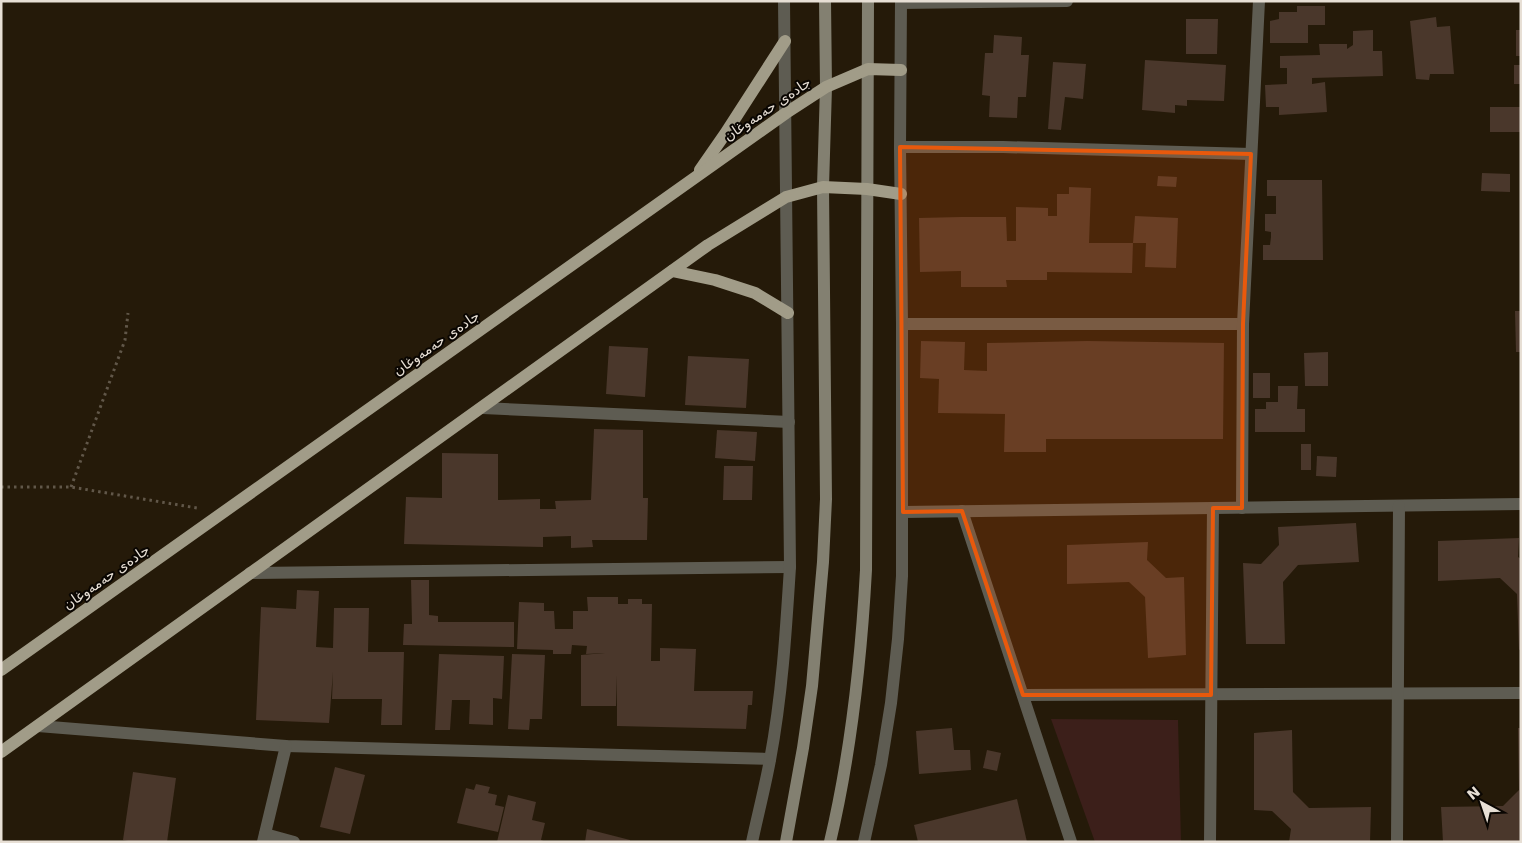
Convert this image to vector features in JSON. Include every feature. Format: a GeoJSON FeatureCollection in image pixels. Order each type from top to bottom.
{"type":"FeatureCollection","features":[{"type":"Feature","properties":{"kind":"main road"},"geometry":{"type":"LineString","coordinates":[[786,842],[802,757],[811,695],[823,562],[826,499],[825,1]]}},
{"type":"Feature","properties":{"kind":"main road"},"geometry":{"type":"LineString","coordinates":[[830,842],[847,758],[856,696],[866,570],[868,1]]}},
{"type":"Feature","properties":{"kind":"main road"},"geometry":{"type":"LineString","coordinates":[[695,177],[785,41]]}},
{"type":"Feature","properties":{"kind":"main road","name":"جادەی حەمەوغان"},"geometry":{"type":"LineString","coordinates":[[1,670],[786,113],[826,87],[868,70],[901,70]]}},
{"type":"Feature","properties":{"kind":"main road"},"geometry":{"type":"LineString","coordinates":[[1,752],[708,245],[786,197],[824,187],[867,189],[901,194]]}},
{"type":"Feature","properties":{"kind":"main road"},"geometry":{"type":"LineString","coordinates":[[672,271],[715,280],[755,294],[788,313]]}},
{"type":"Feature","properties":{"kind":"street"},"geometry":{"type":"LineString","coordinates":[[752,842],[770,759],[779,695],[790,567],[784,1]]}},
{"type":"Feature","properties":{"kind":"street"},"geometry":{"type":"LineString","coordinates":[[864,842],[881,766],[891,702],[902,576],[901,2],[1067,1]]}},
{"type":"Feature","properties":{"kind":"street"},"geometry":{"type":"LineString","coordinates":[[1242,508],[1243,324],[1259,1]]}},
{"type":"Feature","properties":{"kind":"street"},"geometry":{"type":"LineString","coordinates":[[900,147],[1003,147],[1251,154]]}},
{"type":"Feature","properties":{"kind":"street"},"geometry":{"type":"LineString","coordinates":[[902,324],[1243,324]]}},
{"type":"Feature","properties":{"kind":"street"},"geometry":{"type":"LineString","coordinates":[[482,408],[789,422]]}},
{"type":"Feature","properties":{"kind":"street"},"geometry":{"type":"LineString","coordinates":[[903,512],[1521,504]]}},
{"type":"Feature","properties":{"kind":"street"},"geometry":{"type":"LineString","coordinates":[[1397,842],[1399,506]]}},
{"type":"Feature","properties":{"kind":"street"},"geometry":{"type":"LineString","coordinates":[[1210,842],[1213,508]]}},
{"type":"Feature","properties":{"kind":"street"},"geometry":{"type":"LineString","coordinates":[[962,511],[1070,842]]}},
{"type":"Feature","properties":{"kind":"street"},"geometry":{"type":"LineString","coordinates":[[250,573],[790,567]]}},
{"type":"Feature","properties":{"kind":"street"},"geometry":{"type":"LineString","coordinates":[[1023,696],[1521,693]]}},
{"type":"Feature","properties":{"kind":"street"},"geometry":{"type":"LineString","coordinates":[[38,726],[286,746],[770,759]]}},
{"type":"Feature","properties":{"kind":"street"},"geometry":{"type":"LineString","coordinates":[[286,746],[264,838],[294,842]]}},
{"type":"Feature","properties":{"kind":"path"},"geometry":{"type":"LineString","coordinates":[[71,488],[125,340],[128,313]]}},
{"type":"Feature","properties":{"kind":"path"},"geometry":{"type":"LineString","coordinates":[[1,487],[71,488],[224,512]]}},
{"type":"Feature","properties":{"kind":"highlighted area"},"geometry":{"type":"Polygon","coordinates":[[[900,147],[1251,154],[1243,324],[1242,508],[1213,508],[1211,695],[1023,695],[962,511],[903,512],[900,147]]]}},
{"type":"Feature","properties":{"kind":"shaded area"},"geometry":{"type":"Polygon","coordinates":[[[1051,719],[1178,720],[1181,842],[1095,842],[1051,719]]]}},
{"type":"Feature","properties":{"kind":"building"},"geometry":{"type":"Polygon","coordinates":[[[1297,6],[1325,6],[1325,25],[1308,25],[1308,43],[1270,43],[1270,21],[1279,19],[1279,12],[1297,12],[1297,6]]]}},
{"type":"Feature","properties":{"kind":"building"},"geometry":{"type":"Polygon","coordinates":[[[1436,17],[1437,27],[1450,26],[1454,74],[1430,74],[1429,80],[1416,79],[1410,21],[1436,17]]]}},
{"type":"Feature","properties":{"kind":"building"},"geometry":{"type":"Polygon","coordinates":[[[1186,19],[1218,19],[1217,54],[1186,54],[1186,19]]]}},
{"type":"Feature","properties":{"kind":"building"},"geometry":{"type":"Polygon","coordinates":[[[1373,30],[1373,51],[1382,51],[1383,76],[1312,78],[1312,84],[1325,82],[1327,112],[1279,115],[1279,107],[1266,107],[1265,85],[1287,84],[1287,68],[1280,68],[1280,56],[1320,55],[1319,44],[1347,44],[1347,49],[1353,45],[1353,31],[1373,30]]]}},
{"type":"Feature","properties":{"kind":"building"},"geometry":{"type":"Polygon","coordinates":[[[1516,30],[1521,30],[1521,56],[1516,56],[1516,30]]]}},
{"type":"Feature","properties":{"kind":"building"},"geometry":{"type":"Polygon","coordinates":[[[994,35],[1022,37],[1021,55],[1029,55],[1026,97],[1018,97],[1017,118],[989,117],[990,96],[982,95],[985,53],[993,53],[994,35]]]}},
{"type":"Feature","properties":{"kind":"building"},"geometry":{"type":"Polygon","coordinates":[[[1145,60],[1226,65],[1224,101],[1187,100],[1187,106],[1175,105],[1175,113],[1142,110],[1145,60]]]}},
{"type":"Feature","properties":{"kind":"building"},"geometry":{"type":"Polygon","coordinates":[[[1053,62],[1086,64],[1083,99],[1065,97],[1061,130],[1048,129],[1053,62]]]}},
{"type":"Feature","properties":{"kind":"building"},"geometry":{"type":"Polygon","coordinates":[[[1514,65],[1521,65],[1521,84],[1514,84],[1514,65]]]}},
{"type":"Feature","properties":{"kind":"building"},"geometry":{"type":"Polygon","coordinates":[[[1490,107],[1521,107],[1521,132],[1490,132],[1490,107]]]}},
{"type":"Feature","properties":{"kind":"building"},"geometry":{"type":"Polygon","coordinates":[[[1482,173],[1510,174],[1510,192],[1481,191],[1482,173]]]}},
{"type":"Feature","properties":{"kind":"building"},"geometry":{"type":"Polygon","coordinates":[[[1158,176],[1177,177],[1176,187],[1157,186],[1158,176]]]}},
{"type":"Feature","properties":{"kind":"building"},"geometry":{"type":"Polygon","coordinates":[[[1267,180],[1322,180],[1323,260],[1263,260],[1263,245],[1270,245],[1271,237],[1271,232],[1265,231],[1265,214],[1276,214],[1276,196],[1267,196],[1267,180]]]}},
{"type":"Feature","properties":{"kind":"building"},"geometry":{"type":"Polygon","coordinates":[[[1069,187],[1091,188],[1089,243],[1133,243],[1132,273],[1047,272],[1047,280],[1006,280],[1007,287],[961,287],[961,271],[920,272],[919,218],[1006,217],[1007,241],[1016,241],[1016,207],[1048,208],[1048,216],[1057,216],[1057,194],[1069,194],[1069,187]]]}},
{"type":"Feature","properties":{"kind":"building"},"geometry":{"type":"Polygon","coordinates":[[[1135,216],[1178,218],[1176,268],[1145,267],[1146,243],[1133,243],[1135,216]]]}},
{"type":"Feature","properties":{"kind":"building"},"geometry":{"type":"Polygon","coordinates":[[[1515,311],[1521,311],[1521,352],[1516,352],[1515,311]]]}},
{"type":"Feature","properties":{"kind":"building"},"geometry":{"type":"Polygon","coordinates":[[[921,341],[965,342],[964,370],[987,371],[987,343],[1087,341],[1224,343],[1223,439],[1046,439],[1046,452],[1004,452],[1005,414],[938,413],[939,379],[920,378],[921,341]]]}},
{"type":"Feature","properties":{"kind":"building"},"geometry":{"type":"Polygon","coordinates":[[[609,346],[648,348],[645,397],[606,394],[609,346]]]}},
{"type":"Feature","properties":{"kind":"building"},"geometry":{"type":"Polygon","coordinates":[[[1328,352],[1328,386],[1305,386],[1304,353],[1328,352]]]}},
{"type":"Feature","properties":{"kind":"building"},"geometry":{"type":"Polygon","coordinates":[[[688,356],[749,359],[746,408],[685,405],[688,356]]]}},
{"type":"Feature","properties":{"kind":"building"},"geometry":{"type":"Polygon","coordinates":[[[1253,373],[1270,373],[1270,398],[1253,398],[1253,373]]]}},
{"type":"Feature","properties":{"kind":"building"},"geometry":{"type":"Polygon","coordinates":[[[1278,386],[1298,386],[1297,409],[1305,409],[1305,432],[1255,432],[1255,409],[1266,409],[1266,402],[1278,402],[1278,386]]]}},
{"type":"Feature","properties":{"kind":"building"},"geometry":{"type":"Polygon","coordinates":[[[594,429],[643,430],[643,498],[648,498],[647,540],[592,540],[593,547],[571,548],[571,536],[543,537],[543,547],[404,544],[406,497],[442,498],[442,453],[498,454],[498,500],[540,499],[540,509],[556,509],[555,501],[591,500],[594,429]]]}},
{"type":"Feature","properties":{"kind":"building"},"geometry":{"type":"Polygon","coordinates":[[[717,430],[757,432],[755,461],[715,458],[717,430]]]}},
{"type":"Feature","properties":{"kind":"building"},"geometry":{"type":"Polygon","coordinates":[[[1301,444],[1311,444],[1311,470],[1301,470],[1301,444]]]}},
{"type":"Feature","properties":{"kind":"building"},"geometry":{"type":"Polygon","coordinates":[[[1317,456],[1337,457],[1336,477],[1316,476],[1317,456]]]}},
{"type":"Feature","properties":{"kind":"building"},"geometry":{"type":"Polygon","coordinates":[[[724,466],[753,466],[752,500],[723,500],[724,466]]]}},
{"type":"Feature","properties":{"kind":"building"},"geometry":{"type":"Polygon","coordinates":[[[1356,523],[1359,562],[1298,565],[1283,582],[1285,644],[1246,644],[1243,563],[1261,564],[1279,545],[1278,527],[1356,523]]]}},
{"type":"Feature","properties":{"kind":"building"},"geometry":{"type":"Polygon","coordinates":[[[1519,538],[1518,557],[1521,559],[1521,649],[1519,650],[1517,594],[1500,578],[1438,581],[1438,541],[1519,538]]]}},
{"type":"Feature","properties":{"kind":"building"},"geometry":{"type":"Polygon","coordinates":[[[1148,542],[1147,560],[1166,578],[1184,577],[1186,655],[1148,658],[1145,597],[1129,582],[1067,584],[1067,545],[1148,542]]]}},
{"type":"Feature","properties":{"kind":"building"},"geometry":{"type":"Polygon","coordinates":[[[411,580],[429,580],[429,615],[438,616],[438,622],[514,622],[514,647],[403,645],[404,624],[412,624],[411,580]]]}},
{"type":"Feature","properties":{"kind":"building"},"geometry":{"type":"Polygon","coordinates":[[[297,590],[319,591],[316,647],[333,648],[334,608],[369,608],[368,652],[404,652],[402,725],[381,725],[382,699],[332,699],[333,672],[329,723],[256,720],[261,607],[296,609],[297,590]]]}},
{"type":"Feature","properties":{"kind":"building"},"geometry":{"type":"Polygon","coordinates":[[[587,597],[618,597],[618,604],[628,604],[628,599],[642,599],[642,604],[652,604],[651,661],[660,661],[660,648],[696,649],[694,691],[753,691],[752,705],[748,705],[746,729],[617,726],[617,675],[616,706],[581,706],[581,655],[605,653],[586,654],[587,646],[572,645],[571,654],[553,654],[553,650],[517,649],[519,602],[544,603],[544,611],[554,611],[555,629],[573,629],[573,611],[588,611],[587,597]]]}},
{"type":"Feature","properties":{"kind":"building"},"geometry":{"type":"Polygon","coordinates":[[[439,654],[504,656],[502,699],[493,698],[493,725],[469,724],[470,700],[452,700],[450,730],[435,730],[439,654]]]}},
{"type":"Feature","properties":{"kind":"building"},"geometry":{"type":"Polygon","coordinates":[[[512,654],[545,655],[542,719],[530,719],[529,730],[508,729],[512,654]]]}},
{"type":"Feature","properties":{"kind":"building"},"geometry":{"type":"Polygon","coordinates":[[[952,728],[954,750],[970,750],[971,770],[919,774],[916,731],[952,728]]]}},
{"type":"Feature","properties":{"kind":"building"},"geometry":{"type":"Polygon","coordinates":[[[1518,728],[1521,728],[1521,842],[1443,842],[1441,807],[1503,806],[1519,790],[1518,728]]]}},
{"type":"Feature","properties":{"kind":"building"},"geometry":{"type":"Polygon","coordinates":[[[1292,730],[1293,792],[1309,808],[1371,807],[1370,842],[1289,842],[1291,829],[1272,811],[1254,810],[1254,733],[1292,730]]]}},
{"type":"Feature","properties":{"kind":"building"},"geometry":{"type":"Polygon","coordinates":[[[987,750],[1001,753],[997,771],[983,768],[987,750]]]}},
{"type":"Feature","properties":{"kind":"building"},"geometry":{"type":"Polygon","coordinates":[[[335,767],[365,775],[350,834],[320,827],[335,767]]]}},
{"type":"Feature","properties":{"kind":"building"},"geometry":{"type":"Polygon","coordinates":[[[133,772],[176,778],[167,842],[133,842],[123,840],[133,772]]]}},
{"type":"Feature","properties":{"kind":"building"},"geometry":{"type":"Polygon","coordinates":[[[476,784],[490,787],[488,793],[497,795],[495,805],[504,807],[498,832],[457,823],[466,788],[474,790],[476,784]]]}},
{"type":"Feature","properties":{"kind":"building"},"geometry":{"type":"Polygon","coordinates":[[[508,795],[536,802],[532,820],[545,823],[541,840],[546,842],[497,842],[508,795]]]}},
{"type":"Feature","properties":{"kind":"building"},"geometry":{"type":"Polygon","coordinates":[[[1017,799],[1027,842],[918,842],[914,825],[1017,799]]]}},
{"type":"Feature","properties":{"kind":"building"},"geometry":{"type":"Polygon","coordinates":[[[587,829],[630,840],[630,842],[585,842],[587,829]]]}}]}
